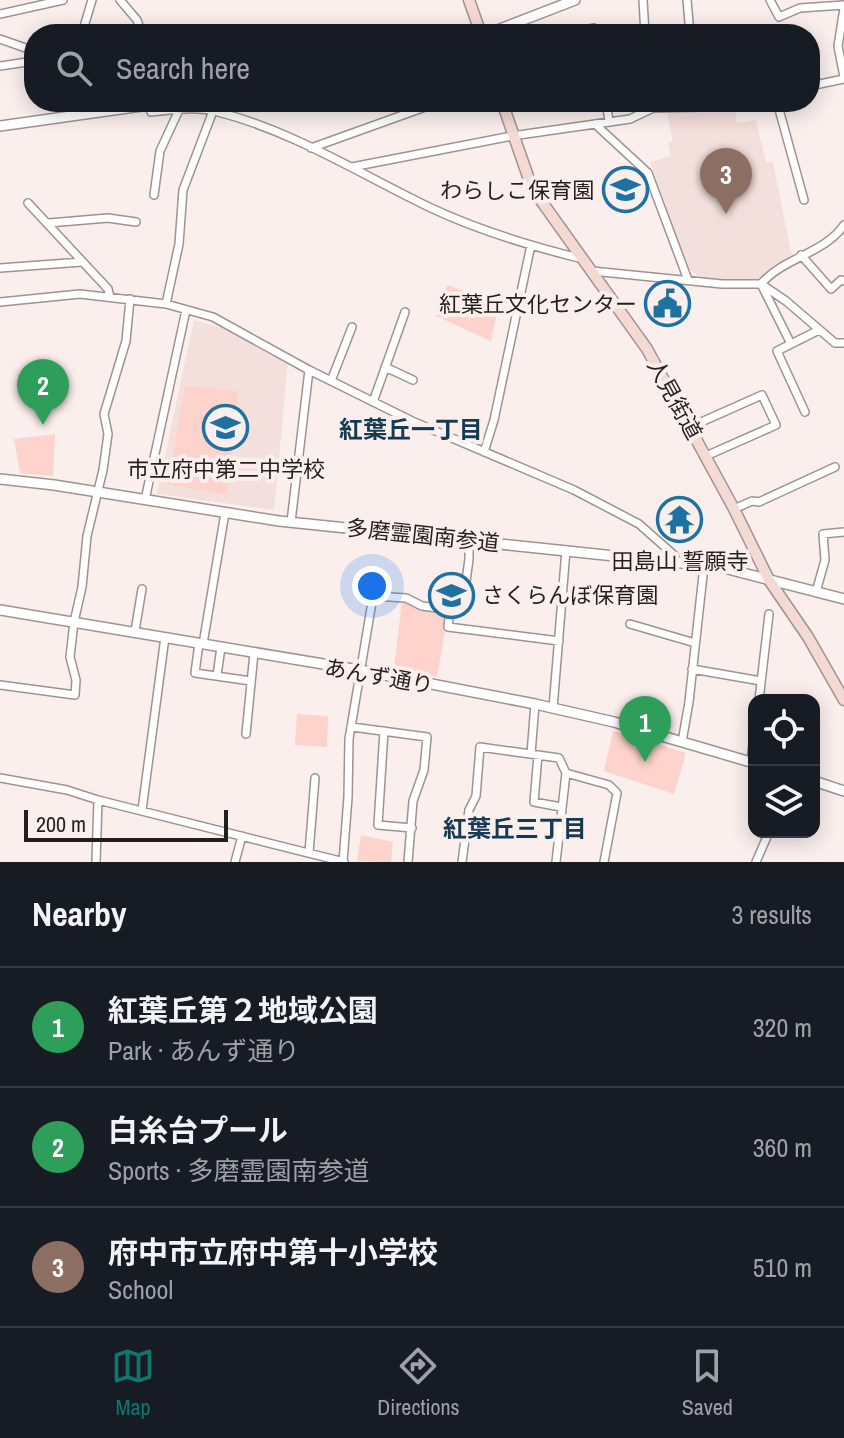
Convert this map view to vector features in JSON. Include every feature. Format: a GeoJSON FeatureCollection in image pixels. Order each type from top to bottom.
{"type":"FeatureCollection","features":[{"type":"Feature","properties":{"kind":"main road"},"geometry":{"type":"LineString","coordinates":[[469,0],[480,24]]}},
{"type":"Feature","properties":{"kind":"main road","name":"人見街道"},"geometry":{"type":"LineString","coordinates":[[505,112],[532,188],[647,349],[769,580],[808,637],[844,700]]}},
{"type":"Feature","properties":{"kind":"street"},"geometry":{"type":"LineString","coordinates":[[0,14],[63,0]]}},
{"type":"Feature","properties":{"kind":"street"},"geometry":{"type":"LineString","coordinates":[[85,24],[92,0]]}},
{"type":"Feature","properties":{"kind":"street"},"geometry":{"type":"LineString","coordinates":[[120,0],[138,24]]}},
{"type":"Feature","properties":{"kind":"street"},"geometry":{"type":"LineString","coordinates":[[525,24],[575,0]]}},
{"type":"Feature","properties":{"kind":"street"},"geometry":{"type":"LineString","coordinates":[[643,0],[644,24]]}},
{"type":"Feature","properties":{"kind":"street"},"geometry":{"type":"LineString","coordinates":[[687,0],[689,24]]}},
{"type":"Feature","properties":{"kind":"street"},"geometry":{"type":"LineString","coordinates":[[770,0],[779,17],[800,8],[844,6],[838,46],[844,78],[820,84]]}},
{"type":"Feature","properties":{"kind":"street"},"geometry":{"type":"LineString","coordinates":[[0,39],[24,47]]}},
{"type":"Feature","properties":{"kind":"street"},"geometry":{"type":"LineString","coordinates":[[0,66],[24,62]]}},
{"type":"Feature","properties":{"kind":"street"},"geometry":{"type":"LineString","coordinates":[[0,126],[90,112]]}},
{"type":"Feature","properties":{"kind":"street"},"geometry":{"type":"LineString","coordinates":[[154,195],[160,151],[178,112]]}},
{"type":"Feature","properties":{"kind":"street"},"geometry":{"type":"LineString","coordinates":[[166,304],[179,244],[183,190],[213,112]]}},
{"type":"Feature","properties":{"kind":"street"},"geometry":{"type":"LineString","coordinates":[[216,112],[311,148],[435,210],[486,231],[583,259]]}},
{"type":"Feature","properties":{"kind":"street"},"geometry":{"type":"LineString","coordinates":[[311,148],[411,112]]}},
{"type":"Feature","properties":{"kind":"street"},"geometry":{"type":"LineString","coordinates":[[608,112],[609,121]]}},
{"type":"Feature","properties":{"kind":"street"},"geometry":{"type":"LineString","coordinates":[[350,168],[512,136],[630,119],[642,112]]}},
{"type":"Feature","properties":{"kind":"street"},"geometry":{"type":"LineString","coordinates":[[780,112],[804,200]]}},
{"type":"Feature","properties":{"kind":"street"},"geometry":{"type":"LineString","coordinates":[[595,124],[648,173],[688,280]]}},
{"type":"Feature","properties":{"kind":"street"},"geometry":{"type":"LineString","coordinates":[[28,203],[108,289],[110,297]]}},
{"type":"Feature","properties":{"kind":"street"},"geometry":{"type":"LineString","coordinates":[[49,223],[108,218],[136,222]]}},
{"type":"Feature","properties":{"kind":"street"},"geometry":{"type":"LineString","coordinates":[[761,284],[801,255],[823,246],[844,225]]}},
{"type":"Feature","properties":{"kind":"street"},"geometry":{"type":"LineString","coordinates":[[484,452],[494,420],[531,245]]}},
{"type":"Feature","properties":{"kind":"street"},"geometry":{"type":"LineString","coordinates":[[801,255],[831,289],[841,280],[844,281]]}},
{"type":"Feature","properties":{"kind":"street"},"geometry":{"type":"LineString","coordinates":[[0,268],[82,262]]}},
{"type":"Feature","properties":{"kind":"street"},"geometry":{"type":"LineString","coordinates":[[592,271],[761,284],[835,343],[844,343]]}},
{"type":"Feature","properties":{"kind":"street"},"geometry":{"type":"LineString","coordinates":[[761,284],[791,344]]}},
{"type":"Feature","properties":{"kind":"street"},"geometry":{"type":"LineString","coordinates":[[0,302],[80,294],[166,304],[213,317],[373,402],[574,490],[639,524],[674,555],[678,563]]}},
{"type":"Feature","properties":{"kind":"street"},"geometry":{"type":"LineString","coordinates":[[0,685],[75,695],[76,680],[70,657],[74,622],[82,587],[87,536],[103,470],[108,434],[104,414],[126,341],[130,299]]}},
{"type":"Feature","properties":{"kind":"street"},"geometry":{"type":"LineString","coordinates":[[145,500],[186,310]]}},
{"type":"Feature","properties":{"kind":"street"},"geometry":{"type":"LineString","coordinates":[[373,402],[405,312]]}},
{"type":"Feature","properties":{"kind":"street"},"geometry":{"type":"LineString","coordinates":[[331,381],[352,327]]}},
{"type":"Feature","properties":{"kind":"street"},"geometry":{"type":"LineString","coordinates":[[805,412],[777,351],[819,330]]}},
{"type":"Feature","properties":{"kind":"street"},"geometry":{"type":"LineString","coordinates":[[385,367],[413,380]]}},
{"type":"Feature","properties":{"kind":"street"},"geometry":{"type":"LineString","coordinates":[[291,522],[309,370]]}},
{"type":"Feature","properties":{"kind":"street"},"geometry":{"type":"LineString","coordinates":[[690,427],[762,395],[776,425],[706,456]]}},
{"type":"Feature","properties":{"kind":"street"},"geometry":{"type":"LineString","coordinates":[[734,509],[752,501],[759,502],[835,467]]}},
{"type":"Feature","properties":{"kind":"street","name":"多磨霊園南参道"},"geometry":{"type":"LineString","coordinates":[[0,479],[291,522],[704,566],[844,599]]}},
{"type":"Feature","properties":{"kind":"street"},"geometry":{"type":"LineString","coordinates":[[225,513],[195,673],[251,681]]}},
{"type":"Feature","properties":{"kind":"street"},"geometry":{"type":"LineString","coordinates":[[816,592],[825,560],[823,534],[844,532]]}},
{"type":"Feature","properties":{"kind":"street"},"geometry":{"type":"LineString","coordinates":[[0,778],[67,790],[344,862],[352,727],[373,596],[406,598],[422,606],[462,611],[469,539]]}},
{"type":"Feature","properties":{"kind":"street"},"geometry":{"type":"LineString","coordinates":[[553,708],[566,550]]}},
{"type":"Feature","properties":{"kind":"street"},"geometry":{"type":"LineString","coordinates":[[682,742],[704,566]]}},
{"type":"Feature","properties":{"kind":"street"},"geometry":{"type":"LineString","coordinates":[[135,631],[142,589]]}},
{"type":"Feature","properties":{"kind":"street","name":"あんず通り"},"geometry":{"type":"LineString","coordinates":[[0,610],[359,670],[535,704],[748,761]]}},
{"type":"Feature","properties":{"kind":"street"},"geometry":{"type":"LineString","coordinates":[[450,610],[448,627],[559,641]]}},
{"type":"Feature","properties":{"kind":"street"},"geometry":{"type":"LineString","coordinates":[[760,694],[769,614]]}},
{"type":"Feature","properties":{"kind":"street"},"geometry":{"type":"LineString","coordinates":[[630,624],[695,643]]}},
{"type":"Feature","properties":{"kind":"street"},"geometry":{"type":"LineString","coordinates":[[142,810],[165,637]]}},
{"type":"Feature","properties":{"kind":"street"},"geometry":{"type":"LineString","coordinates":[[217,676],[221,647]]}},
{"type":"Feature","properties":{"kind":"street"},"geometry":{"type":"LineString","coordinates":[[246,734],[254,653]]}},
{"type":"Feature","properties":{"kind":"street"},"geometry":{"type":"LineString","coordinates":[[692,669],[761,681]]}},
{"type":"Feature","properties":{"kind":"street"},"geometry":{"type":"LineString","coordinates":[[535,704],[534,802],[561,807]]}},
{"type":"Feature","properties":{"kind":"street"},"geometry":{"type":"LineString","coordinates":[[352,727],[427,737],[424,770],[413,801],[408,862]]}},
{"type":"Feature","properties":{"kind":"street"},"geometry":{"type":"LineString","coordinates":[[384,731],[378,825],[412,828]]}},
{"type":"Feature","properties":{"kind":"street"},"geometry":{"type":"LineString","coordinates":[[462,862],[469,810],[476,796],[480,747],[559,758],[566,773],[556,862]]}},
{"type":"Feature","properties":{"kind":"street"},"geometry":{"type":"LineString","coordinates":[[566,773],[609,785],[617,793],[604,862]]}},
{"type":"Feature","properties":{"kind":"street"},"geometry":{"type":"LineString","coordinates":[[309,853],[315,778]]}},
{"type":"Feature","properties":{"kind":"street"},"geometry":{"type":"LineString","coordinates":[[820,783],[844,791]]}},
{"type":"Feature","properties":{"kind":"street"},"geometry":{"type":"LineString","coordinates":[[96,862],[98,800]]}},
{"type":"Feature","properties":{"kind":"street"},"geometry":{"type":"LineString","coordinates":[[235,862],[242,836]]}},
{"type":"Feature","properties":{"kind":"street"},"geometry":{"type":"LineString","coordinates":[[756,862],[766,838]]}},
{"type":"Feature","properties":{"kind":"shaded area"},"geometry":{"type":"Polygon","coordinates":[[[667,112],[736,112],[737,123],[756,120],[766,162],[773,162],[792,257],[758,281],[700,278],[688,268],[650,162],[671,156],[668,143],[673,140],[667,112]]]}},
{"type":"Feature","properties":{"kind":"shaded area"},"geometry":{"type":"Polygon","coordinates":[[[447,285],[499,303],[491,341],[436,316],[447,285]]]}},
{"type":"Feature","properties":{"kind":"shaded area","name":"市立府中第二中学校"},"geometry":{"type":"Polygon","coordinates":[[[194,320],[230,330],[288,361],[274,510],[157,494],[194,320]]]}},
{"type":"Feature","properties":{"kind":"shaded area"},"geometry":{"type":"Polygon","coordinates":[[[185,386],[238,391],[227,495],[168,484],[185,386]]]}},
{"type":"Feature","properties":{"kind":"shaded area"},"geometry":{"type":"Polygon","coordinates":[[[55,434],[53,476],[20,473],[14,439],[55,434]]]}},
{"type":"Feature","properties":{"kind":"shaded area"},"geometry":{"type":"Polygon","coordinates":[[[402,600],[448,613],[437,677],[394,669],[402,600]]]}},
{"type":"Feature","properties":{"kind":"shaded area"},"geometry":{"type":"Polygon","coordinates":[[[297,714],[328,716],[327,747],[295,745],[297,714]]]}},
{"type":"Feature","properties":{"kind":"shaded area"},"geometry":{"type":"Polygon","coordinates":[[[613,731],[686,753],[674,794],[604,771],[613,731]]]}},
{"type":"Feature","properties":{"kind":"shaded area"},"geometry":{"type":"Polygon","coordinates":[[[361,835],[393,842],[391,862],[357,861],[361,835]]]}},
{"type":"Feature","properties":{"kind":"place","name":"わらしこ保育園"},"geometry":{"type":"Point","coordinates":[625,190]}},
{"type":"Feature","properties":{"kind":"place","name":"府中市立府中第十小学校"},"geometry":{"type":"Point","coordinates":[726,214]}},
{"type":"Feature","properties":{"kind":"place","name":"紅葉丘文化センター"},"geometry":{"type":"Point","coordinates":[668,304]}},
{"type":"Feature","properties":{"kind":"place","name":"白糸台プール"},"geometry":{"type":"Point","coordinates":[43,425]}},
{"type":"Feature","properties":{"kind":"place","name":"市立府中第二中学校"},"geometry":{"type":"Point","coordinates":[226,428]}},
{"type":"Feature","properties":{"kind":"place","name":"田島山 誓願寺"},"geometry":{"type":"Point","coordinates":[680,520]}},
{"type":"Feature","properties":{"kind":"place","name":"さくらんぼ保育園"},"geometry":{"type":"Point","coordinates":[451,595]}},
{"type":"Feature","properties":{"kind":"place","name":"紅葉丘第２地域公園"},"geometry":{"type":"Point","coordinates":[645,762]}},
{"type":"Feature","properties":{"kind":"district","name":"紅葉丘一丁目"},"geometry":{"type":"Point","coordinates":[411,429]}},
{"type":"Feature","properties":{"kind":"district","name":"紅葉丘三丁目"},"geometry":{"type":"Point","coordinates":[515,828]}}]}
